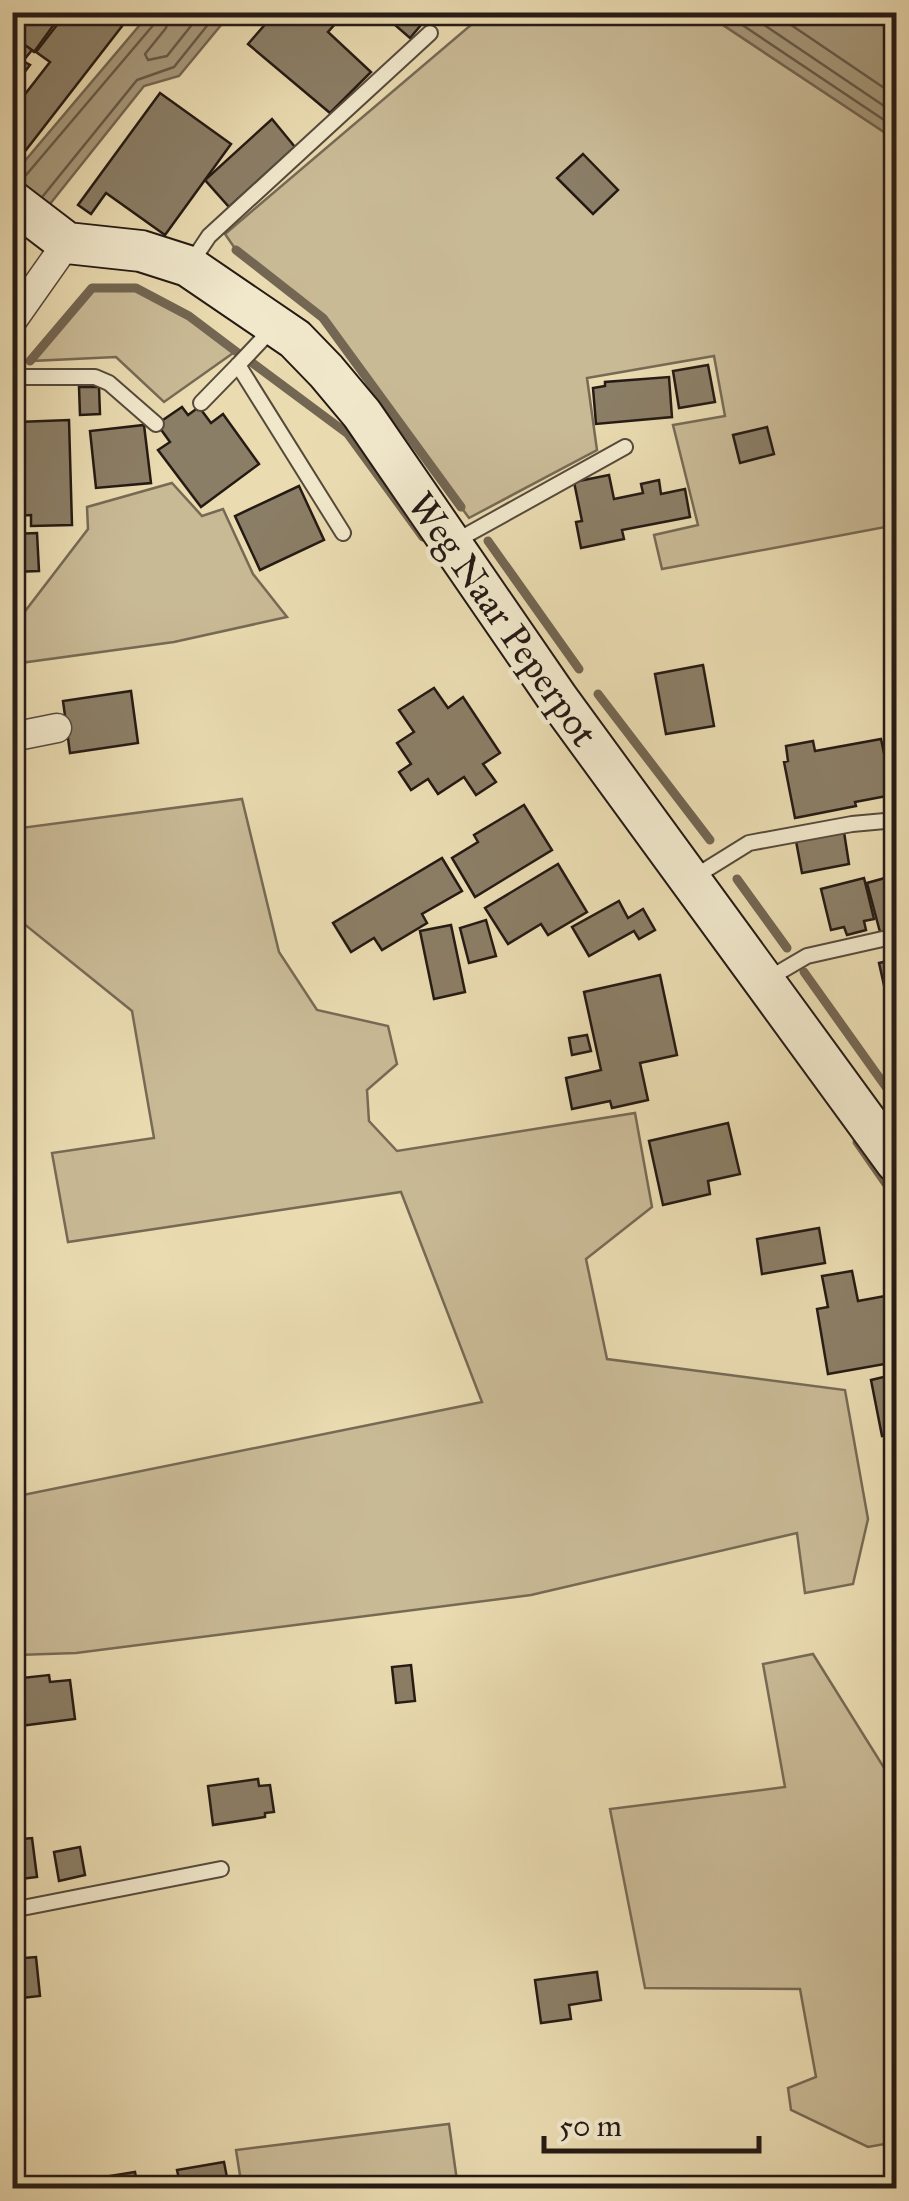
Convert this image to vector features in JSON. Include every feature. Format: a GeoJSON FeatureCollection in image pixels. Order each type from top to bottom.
{"type":"FeatureCollection","features":[{"type":"Feature","properties":{"kind":"street"},"geometry":{"type":"LineString","coordinates":[[12,201],[67,243],[12,321]]}},
{"type":"Feature","properties":{"kind":"street","name":"Weg Naar Peperpot"},"geometry":{"type":"LineString","coordinates":[[67,243],[141,250],[188,266],[276,325],[326,370],[362,414],[448,545],[896,1162]]}},
{"type":"Feature","properties":{"kind":"street"},"geometry":{"type":"LineString","coordinates":[[12,738],[57,728]]}},
{"type":"Feature","properties":{"kind":"lane"},"geometry":{"type":"LineString","coordinates":[[188,266],[209,236],[430,33]]}},
{"type":"Feature","properties":{"kind":"lane"},"geometry":{"type":"LineString","coordinates":[[202,404],[276,325]]}},
{"type":"Feature","properties":{"kind":"lane"},"geometry":{"type":"LineString","coordinates":[[238,365],[343,533]]}},
{"type":"Feature","properties":{"kind":"lane"},"geometry":{"type":"LineString","coordinates":[[12,377],[95,378],[109,384],[156,424]]}},
{"type":"Feature","properties":{"kind":"lane"},"geometry":{"type":"LineString","coordinates":[[448,545],[625,447]]}},
{"type":"Feature","properties":{"kind":"lane"},"geometry":{"type":"LineString","coordinates":[[690,880],[749,843],[896,820]]}},
{"type":"Feature","properties":{"kind":"lane"},"geometry":{"type":"LineString","coordinates":[[766,981],[807,956],[896,936]]}},
{"type":"Feature","properties":{"kind":"lane"},"geometry":{"type":"LineString","coordinates":[[12,1910],[220,1869]]}},
{"type":"Feature","properties":{"kind":"shaded area"},"geometry":{"type":"Polygon","coordinates":[[[485,13],[705,13],[896,140],[896,525],[662,569],[654,535],[698,525],[673,425],[725,416],[714,356],[587,378],[597,450],[469,518],[323,318],[236,250],[225,234],[485,13]]]}},
{"type":"Feature","properties":{"kind":"shaded area"},"geometry":{"type":"Polygon","coordinates":[[[92,288],[136,288],[189,316],[236,351],[164,402],[116,357],[30,361],[92,288]]]}},
{"type":"Feature","properties":{"kind":"shaded area"},"geometry":{"type":"Polygon","coordinates":[[[172,483],[202,516],[223,509],[253,574],[287,617],[174,642],[13,664],[13,627],[88,529],[87,507],[172,483]]]}},
{"type":"Feature","properties":{"kind":"shaded area"},"geometry":{"type":"Polygon","coordinates":[[[242,799],[279,952],[317,1010],[388,1026],[397,1064],[367,1090],[369,1121],[397,1151],[635,1113],[652,1207],[586,1259],[607,1359],[845,1390],[868,1519],[853,1584],[805,1593],[797,1533],[531,1595],[76,1653],[18,1655],[13,1497],[482,1402],[401,1192],[68,1242],[52,1153],[154,1138],[132,1011],[13,915],[13,829],[242,799]]]}},
{"type":"Feature","properties":{"kind":"shaded area"},"geometry":{"type":"Polygon","coordinates":[[[813,1654],[896,1787],[896,2142],[868,2147],[791,2110],[788,2088],[816,2077],[800,1989],[645,1988],[610,1809],[785,1787],[763,1664],[813,1654]]]}},
{"type":"Feature","properties":{"kind":"shaded area"},"geometry":{"type":"Polygon","coordinates":[[[449,2124],[458,2188],[242,2188],[236,2150],[449,2124]]]}},
{"type":"Feature","properties":{"kind":"water"},"geometry":{"type":"Polygon","coordinates":[[[150,13],[231,13],[179,76],[144,86],[42,214],[13,191],[13,175],[150,13]]]}},
{"type":"Feature","properties":{"kind":"water"},"geometry":{"type":"Polygon","coordinates":[[[705,13],[896,13],[896,140],[705,13]]]}},
{"type":"Feature","properties":{"kind":"building"},"geometry":{"type":"Polygon","coordinates":[[[12,12],[63,12],[34,52],[12,36],[12,12]]]}},
{"type":"Feature","properties":{"kind":"building"},"geometry":{"type":"Polygon","coordinates":[[[67,12],[133,12],[26,150],[12,140],[12,111],[50,62],[36,52],[67,12]]]}},
{"type":"Feature","properties":{"kind":"building"},"geometry":{"type":"Polygon","coordinates":[[[276,12],[346,12],[328,32],[371,72],[330,113],[248,44],[276,12]]]}},
{"type":"Feature","properties":{"kind":"building"},"geometry":{"type":"Polygon","coordinates":[[[380,12],[432,12],[410,38],[380,12]]]}},
{"type":"Feature","properties":{"kind":"building"},"geometry":{"type":"Polygon","coordinates":[[[12,36],[32,50],[23,61],[30,65],[12,89],[12,36]]]}},
{"type":"Feature","properties":{"kind":"building"},"geometry":{"type":"Polygon","coordinates":[[[160,93],[231,144],[165,235],[106,193],[91,214],[78,205],[160,93]]]}},
{"type":"Feature","properties":{"kind":"building"},"geometry":{"type":"Polygon","coordinates":[[[272,119],[295,147],[229,207],[205,180],[272,119]]]}},
{"type":"Feature","properties":{"kind":"building"},"geometry":{"type":"Polygon","coordinates":[[[583,154],[618,190],[593,214],[557,178],[583,154]]]}},
{"type":"Feature","properties":{"kind":"building"},"geometry":{"type":"Polygon","coordinates":[[[708,365],[715,402],[679,408],[673,371],[708,365]]]}},
{"type":"Feature","properties":{"kind":"building"},"geometry":{"type":"Polygon","coordinates":[[[669,377],[672,417],[596,424],[593,388],[605,386],[605,382],[669,377]]]}},
{"type":"Feature","properties":{"kind":"building"},"geometry":{"type":"Polygon","coordinates":[[[79,387],[99,387],[100,414],[80,415],[79,387]]]}},
{"type":"Feature","properties":{"kind":"building"},"geometry":{"type":"Polygon","coordinates":[[[182,407],[188,415],[199,407],[211,423],[223,414],[259,464],[201,507],[158,450],[170,442],[157,424],[182,407]]]}},
{"type":"Feature","properties":{"kind":"building"},"geometry":{"type":"Polygon","coordinates":[[[69,420],[72,525],[31,526],[31,515],[12,516],[12,471],[19,471],[18,422],[69,420]]]}},
{"type":"Feature","properties":{"kind":"building"},"geometry":{"type":"Polygon","coordinates":[[[144,425],[151,483],[96,488],[90,431],[144,425]]]}},
{"type":"Feature","properties":{"kind":"building"},"geometry":{"type":"Polygon","coordinates":[[[767,427],[774,454],[740,463],[733,435],[767,427]]]}},
{"type":"Feature","properties":{"kind":"building"},"geometry":{"type":"Polygon","coordinates":[[[609,475],[614,499],[643,493],[641,484],[659,480],[661,494],[685,489],[690,517],[622,530],[624,539],[581,548],[576,522],[582,521],[574,482],[609,475]]]}},
{"type":"Feature","properties":{"kind":"building"},"geometry":{"type":"Polygon","coordinates":[[[299,486],[324,540],[260,570],[235,516],[299,486]]]}},
{"type":"Feature","properties":{"kind":"building"},"geometry":{"type":"Polygon","coordinates":[[[37,533],[39,571],[12,572],[12,534],[37,533]]]}},
{"type":"Feature","properties":{"kind":"building"},"geometry":{"type":"Polygon","coordinates":[[[703,665],[714,726],[666,734],[655,674],[703,665]]]}},
{"type":"Feature","properties":{"kind":"building"},"geometry":{"type":"Polygon","coordinates":[[[434,688],[448,708],[463,697],[500,753],[483,764],[496,782],[476,795],[464,777],[438,794],[428,779],[411,790],[399,772],[411,764],[397,743],[414,732],[399,710],[434,688]]]}},
{"type":"Feature","properties":{"kind":"building"},"geometry":{"type":"Polygon","coordinates":[[[131,691],[138,743],[70,753],[63,701],[131,691]]]}},
{"type":"Feature","properties":{"kind":"building"},"geometry":{"type":"Polygon","coordinates":[[[881,739],[884,753],[894,751],[896,782],[890,783],[892,795],[795,818],[784,762],[788,761],[786,746],[813,741],[815,751],[881,739]]]}},
{"type":"Feature","properties":{"kind":"building"},"geometry":{"type":"Polygon","coordinates":[[[524,805],[552,850],[475,897],[452,858],[478,842],[474,835],[524,805]]]}},
{"type":"Feature","properties":{"kind":"building"},"geometry":{"type":"Polygon","coordinates":[[[844,832],[849,864],[802,873],[796,841],[844,832]]]}},
{"type":"Feature","properties":{"kind":"building"},"geometry":{"type":"Polygon","coordinates":[[[442,858],[462,891],[422,914],[427,923],[382,950],[374,938],[351,952],[333,923],[442,858]]]}},
{"type":"Feature","properties":{"kind":"building"},"geometry":{"type":"Polygon","coordinates":[[[558,864],[587,912],[548,935],[541,924],[508,944],[485,908],[558,864]]]}},
{"type":"Feature","properties":{"kind":"building"},"geometry":{"type":"Polygon","coordinates":[[[896,875],[896,928],[880,932],[867,883],[896,875]]]}},
{"type":"Feature","properties":{"kind":"building"},"geometry":{"type":"Polygon","coordinates":[[[864,878],[874,919],[864,921],[866,930],[847,935],[844,927],[831,930],[821,889],[864,878]]]}},
{"type":"Feature","properties":{"kind":"building"},"geometry":{"type":"Polygon","coordinates":[[[619,901],[628,918],[643,909],[655,930],[639,939],[634,931],[589,956],[572,927],[619,901]]]}},
{"type":"Feature","properties":{"kind":"building"},"geometry":{"type":"Polygon","coordinates":[[[486,920],[496,956],[469,963],[460,928],[486,920]]]}},
{"type":"Feature","properties":{"kind":"building"},"geometry":{"type":"Polygon","coordinates":[[[451,925],[465,992],[434,999],[420,931],[451,925]]]}},
{"type":"Feature","properties":{"kind":"building"},"geometry":{"type":"Polygon","coordinates":[[[896,959],[896,1011],[890,1012],[879,963],[896,959]]]}},
{"type":"Feature","properties":{"kind":"building"},"geometry":{"type":"Polygon","coordinates":[[[660,975],[677,1055],[640,1063],[648,1100],[612,1108],[610,1101],[572,1109],[566,1078],[601,1070],[584,992],[660,975]]]}},
{"type":"Feature","properties":{"kind":"building"},"geometry":{"type":"Polygon","coordinates":[[[587,1035],[591,1051],[572,1055],[569,1038],[587,1035]]]}},
{"type":"Feature","properties":{"kind":"building"},"geometry":{"type":"Polygon","coordinates":[[[728,1123],[740,1174],[708,1181],[710,1194],[663,1205],[649,1141],[728,1123]]]}},
{"type":"Feature","properties":{"kind":"building"},"geometry":{"type":"Polygon","coordinates":[[[819,1228],[825,1263],[762,1274],[757,1239],[819,1228]]]}},
{"type":"Feature","properties":{"kind":"building"},"geometry":{"type":"Polygon","coordinates":[[[12,1261],[20,1308],[12,1310],[12,1261]]]}},
{"type":"Feature","properties":{"kind":"building"},"geometry":{"type":"Polygon","coordinates":[[[852,1271],[858,1301],[896,1294],[896,1362],[828,1374],[817,1309],[828,1307],[822,1276],[852,1271]]]}},
{"type":"Feature","properties":{"kind":"building"},"geometry":{"type":"Polygon","coordinates":[[[896,1374],[896,1433],[882,1436],[871,1380],[896,1374]]]}},
{"type":"Feature","properties":{"kind":"building"},"geometry":{"type":"Polygon","coordinates":[[[411,1665],[415,1701],[396,1703],[392,1667],[411,1665]]]}},
{"type":"Feature","properties":{"kind":"building"},"geometry":{"type":"Polygon","coordinates":[[[49,1675],[50,1682],[70,1680],[75,1719],[12,1727],[12,1679],[49,1675]]]}},
{"type":"Feature","properties":{"kind":"building"},"geometry":{"type":"Polygon","coordinates":[[[258,1779],[259,1786],[270,1785],[274,1812],[265,1813],[265,1817],[213,1825],[208,1786],[258,1779]]]}},
{"type":"Feature","properties":{"kind":"building"},"geometry":{"type":"Polygon","coordinates":[[[32,1838],[37,1877],[12,1880],[12,1840],[32,1838]]]}},
{"type":"Feature","properties":{"kind":"building"},"geometry":{"type":"Polygon","coordinates":[[[80,1847],[85,1875],[59,1881],[54,1852],[80,1847]]]}},
{"type":"Feature","properties":{"kind":"building"},"geometry":{"type":"Polygon","coordinates":[[[12,1940],[22,1940],[24,1958],[36,1957],[40,1996],[12,1999],[12,1940]]]}},
{"type":"Feature","properties":{"kind":"building"},"geometry":{"type":"Polygon","coordinates":[[[597,1972],[601,2000],[569,2005],[571,2019],[541,2023],[535,1980],[597,1972]]]}},
{"type":"Feature","properties":{"kind":"building"},"geometry":{"type":"Polygon","coordinates":[[[224,2162],[229,2188],[181,2188],[177,2170],[224,2162]]]}},
{"type":"Feature","properties":{"kind":"building"},"geometry":{"type":"Polygon","coordinates":[[[135,2172],[138,2188],[74,2188],[73,2182],[135,2172]]]}},
{"type":"Feature","properties":{"kind":"waterway"},"geometry":{"type":"LineString","coordinates":[[236,250],[323,318],[461,507]]}},
{"type":"Feature","properties":{"kind":"waterway"},"geometry":{"type":"LineString","coordinates":[[30,361],[92,288],[136,288],[189,316],[242,356]]}},
{"type":"Feature","properties":{"kind":"waterway"},"geometry":{"type":"LineString","coordinates":[[251,362],[348,434],[423,537]]}},
{"type":"Feature","properties":{"kind":"waterway"},"geometry":{"type":"LineString","coordinates":[[488,541],[579,669]]}},
{"type":"Feature","properties":{"kind":"waterway"},"geometry":{"type":"LineString","coordinates":[[598,694],[710,840]]}},
{"type":"Feature","properties":{"kind":"waterway"},"geometry":{"type":"LineString","coordinates":[[737,879],[787,948]]}},
{"type":"Feature","properties":{"kind":"waterway"},"geometry":{"type":"LineString","coordinates":[[804,972],[896,1101]]}},
{"type":"Feature","properties":{"kind":"waterway"},"geometry":{"type":"LineString","coordinates":[[857,1142],[896,1198]]}}]}
